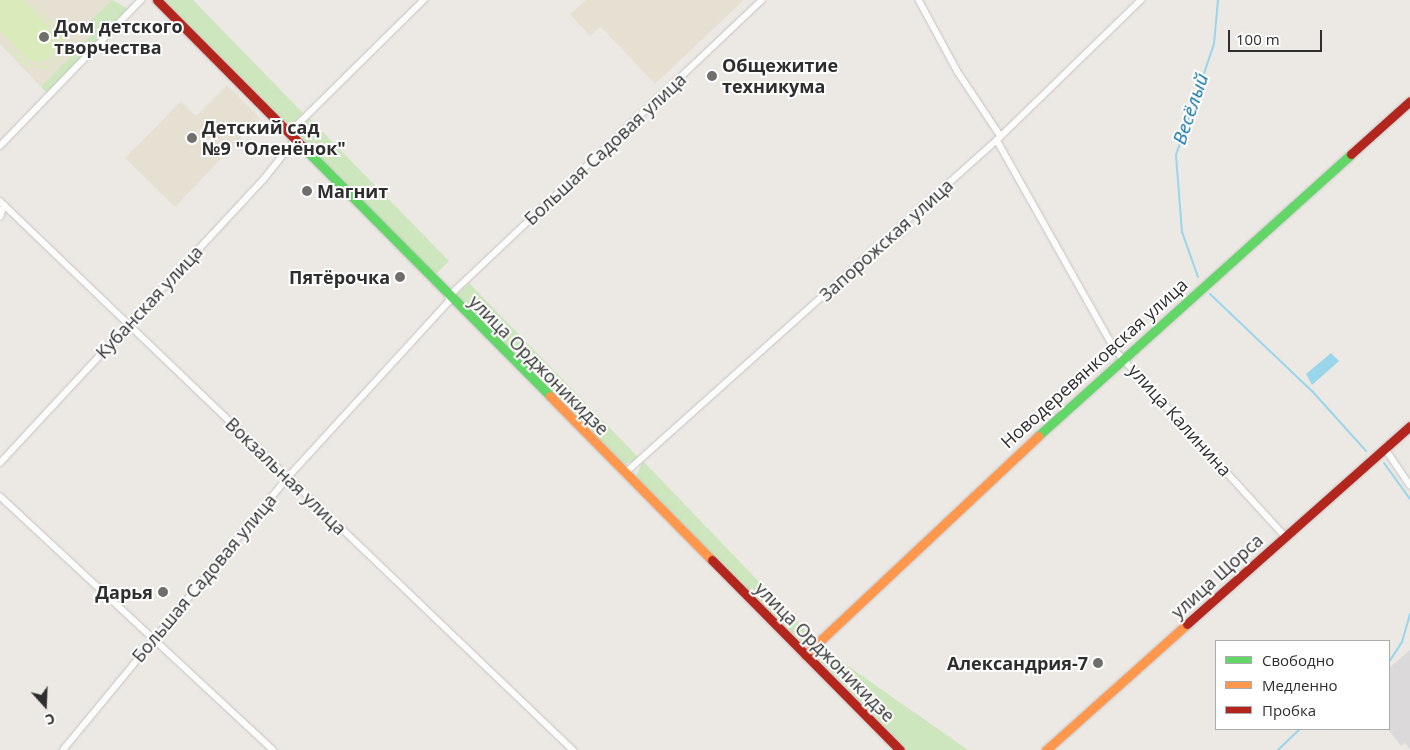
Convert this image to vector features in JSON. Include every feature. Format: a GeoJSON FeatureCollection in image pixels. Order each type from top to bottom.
{"type":"FeatureCollection","features":[{"type":"Feature","properties":{"kind":"main road","name":"улица Орджоникидзе"},"geometry":{"type":"LineString","coordinates":[[157,0],[449,298],[900,750]]}},
{"type":"Feature","properties":{"kind":"main road","name":"Новодеревянковская улица"},"geometry":{"type":"LineString","coordinates":[[806,655],[1124,358],[1410,101]]}},
{"type":"Feature","properties":{"kind":"main road","name":"улица Щорса"},"geometry":{"type":"LineString","coordinates":[[1046,750],[1410,426]]}},
{"type":"Feature","properties":{"kind":"street"},"geometry":{"type":"LineString","coordinates":[[0,146],[141,0]]}},
{"type":"Feature","properties":{"kind":"street","name":"Кубанская улица"},"geometry":{"type":"LineString","coordinates":[[0,463],[128,325],[292,136],[424,0]]}},
{"type":"Feature","properties":{"kind":"street","name":"Большая Садовая улица"},"geometry":{"type":"LineString","coordinates":[[62,750],[288,477],[449,298],[762,0]]}},
{"type":"Feature","properties":{"kind":"street","name":"улица Калинина"},"geometry":{"type":"LineString","coordinates":[[919,0],[958,72],[999,137],[1124,358],[1285,536]]}},
{"type":"Feature","properties":{"kind":"street","name":"Запорожская улица"},"geometry":{"type":"LineString","coordinates":[[624,474],[999,137],[1141,0]]}},
{"type":"Feature","properties":{"kind":"street"},"geometry":{"type":"LineString","coordinates":[[0,217],[2,203]]}},
{"type":"Feature","properties":{"kind":"street","name":"Вокзальная улица"},"geometry":{"type":"LineString","coordinates":[[2,203],[572,750]]}},
{"type":"Feature","properties":{"kind":"street"},"geometry":{"type":"LineString","coordinates":[[1385,448],[1410,485]]}},
{"type":"Feature","properties":{"kind":"street"},"geometry":{"type":"LineString","coordinates":[[0,496],[152,640],[273,750]]}},
{"type":"Feature","properties":{"kind":"shaded area","name":"Дом детского творчества"},"geometry":{"type":"Polygon","coordinates":[[[0,0],[112,0],[88,23],[96,31],[41,87],[0,44],[0,0]]]}},
{"type":"Feature","properties":{"kind":"shaded area"},"geometry":{"type":"Polygon","coordinates":[[[586,0],[744,0],[655,84],[601,27],[590,36],[570,14],[586,0]]]}},
{"type":"Feature","properties":{"kind":"shaded area","name":"Детский сад №9 \"Оленёнок\""},"geometry":{"type":"Polygon","coordinates":[[[227,85],[260,118],[175,207],[125,158],[181,101],[196,116],[227,85]]]}},
{"type":"Feature","properties":{"kind":"shaded area"},"geometry":{"type":"Polygon","coordinates":[[[1410,650],[1410,749],[1405,743],[1401,746],[1389,730],[1390,667],[1410,650]]]}},
{"type":"Feature","properties":{"kind":"green space"},"geometry":{"type":"Polygon","coordinates":[[[0,0],[24,0],[53,31],[58,45],[50,59],[39,63],[28,60],[0,31],[0,0]]]}},
{"type":"Feature","properties":{"kind":"green space"},"geometry":{"type":"Polygon","coordinates":[[[29,0],[58,26],[64,38],[60,58],[45,69],[24,65],[0,41],[32,66],[46,66],[58,57],[60,34],[29,0]]]}},
{"type":"Feature","properties":{"kind":"green space"},"geometry":{"type":"Polygon","coordinates":[[[112,0],[128,9],[47,93],[41,87],[95,31],[88,23],[112,0]]]}},
{"type":"Feature","properties":{"kind":"green space"},"geometry":{"type":"Polygon","coordinates":[[[163,0],[193,0],[303,113],[292,124],[285,124],[163,0]]]}},
{"type":"Feature","properties":{"kind":"green space"},"geometry":{"type":"Polygon","coordinates":[[[309,118],[449,261],[434,276],[298,136],[298,128],[309,118]]]}},
{"type":"Feature","properties":{"kind":"green space"},"geometry":{"type":"Polygon","coordinates":[[[469,283],[638,457],[636,460],[622,465],[454,297],[469,283]]]}},
{"type":"Feature","properties":{"kind":"green space"},"geometry":{"type":"Polygon","coordinates":[[[643,461],[815,640],[804,646],[635,478],[643,461]]]}},
{"type":"Feature","properties":{"kind":"green space"},"geometry":{"type":"Polygon","coordinates":[[[828,652],[968,750],[907,750],[819,660],[828,652]]]}},
{"type":"Feature","properties":{"kind":"water"},"geometry":{"type":"Polygon","coordinates":[[[1331,353],[1339,361],[1312,385],[1306,374],[1331,353]]]}},
{"type":"Feature","properties":{"kind":"waterway","name":"Весёлый"},"geometry":{"type":"LineString","coordinates":[[1198,277],[1182,232],[1176,155],[1214,44],[1218,0]]}},
{"type":"Feature","properties":{"kind":"waterway","name":"Весёлый"},"geometry":{"type":"LineString","coordinates":[[1210,294],[1312,391],[1366,451]]}},
{"type":"Feature","properties":{"kind":"waterway","name":"Весёлый"},"geometry":{"type":"LineString","coordinates":[[1384,463],[1410,499]]}},
{"type":"Feature","properties":{"kind":"waterway","name":"Весёлый"},"geometry":{"type":"LineString","coordinates":[[1390,660],[1402,642],[1410,614]]}},
{"type":"Feature","properties":{"kind":"waterway","name":"Весёлый"},"geometry":{"type":"LineString","coordinates":[[1278,750],[1299,730]]}},
{"type":"Feature","properties":{"kind":"traffic: fast"},"geometry":{"type":"LineString","coordinates":[[308,152],[550,396]]}},
{"type":"Feature","properties":{"kind":"traffic: fast"},"geometry":{"type":"LineString","coordinates":[[1038,436],[1351,154]]}},
{"type":"Feature","properties":{"kind":"traffic: slow"},"geometry":{"type":"LineString","coordinates":[[550,396],[712,560]]}},
{"type":"Feature","properties":{"kind":"traffic: slow"},"geometry":{"type":"LineString","coordinates":[[805,655],[1038,436]]}},
{"type":"Feature","properties":{"kind":"traffic: slow"},"geometry":{"type":"LineString","coordinates":[[1046,750],[1187,624]]}},
{"type":"Feature","properties":{"kind":"traffic: jam"},"geometry":{"type":"LineString","coordinates":[[157,0],[308,152]]}},
{"type":"Feature","properties":{"kind":"traffic: jam"},"geometry":{"type":"LineString","coordinates":[[1351,154],[1410,101]]}},
{"type":"Feature","properties":{"kind":"traffic: jam"},"geometry":{"type":"LineString","coordinates":[[1187,624],[1410,426]]}},
{"type":"Feature","properties":{"kind":"traffic: jam"},"geometry":{"type":"LineString","coordinates":[[712,560],[900,750]]}},
{"type":"Feature","properties":{"kind":"place","name":"Дом детского творчества"},"geometry":{"type":"Point","coordinates":[44,37]}},
{"type":"Feature","properties":{"kind":"place","name":"Общежитие техникума"},"geometry":{"type":"Point","coordinates":[712,76]}},
{"type":"Feature","properties":{"kind":"place","name":"Детский сад №9 \"Оленёнок\""},"geometry":{"type":"Point","coordinates":[192,138]}},
{"type":"Feature","properties":{"kind":"place","name":"Магнит"},"geometry":{"type":"Point","coordinates":[307,191]}},
{"type":"Feature","properties":{"kind":"place","name":"Пятёрочка"},"geometry":{"type":"Point","coordinates":[400,277]}},
{"type":"Feature","properties":{"kind":"place","name":"Дарья"},"geometry":{"type":"Point","coordinates":[163,592]}},
{"type":"Feature","properties":{"kind":"place","name":"Александрия-7"},"geometry":{"type":"Point","coordinates":[1098,663]}}]}
